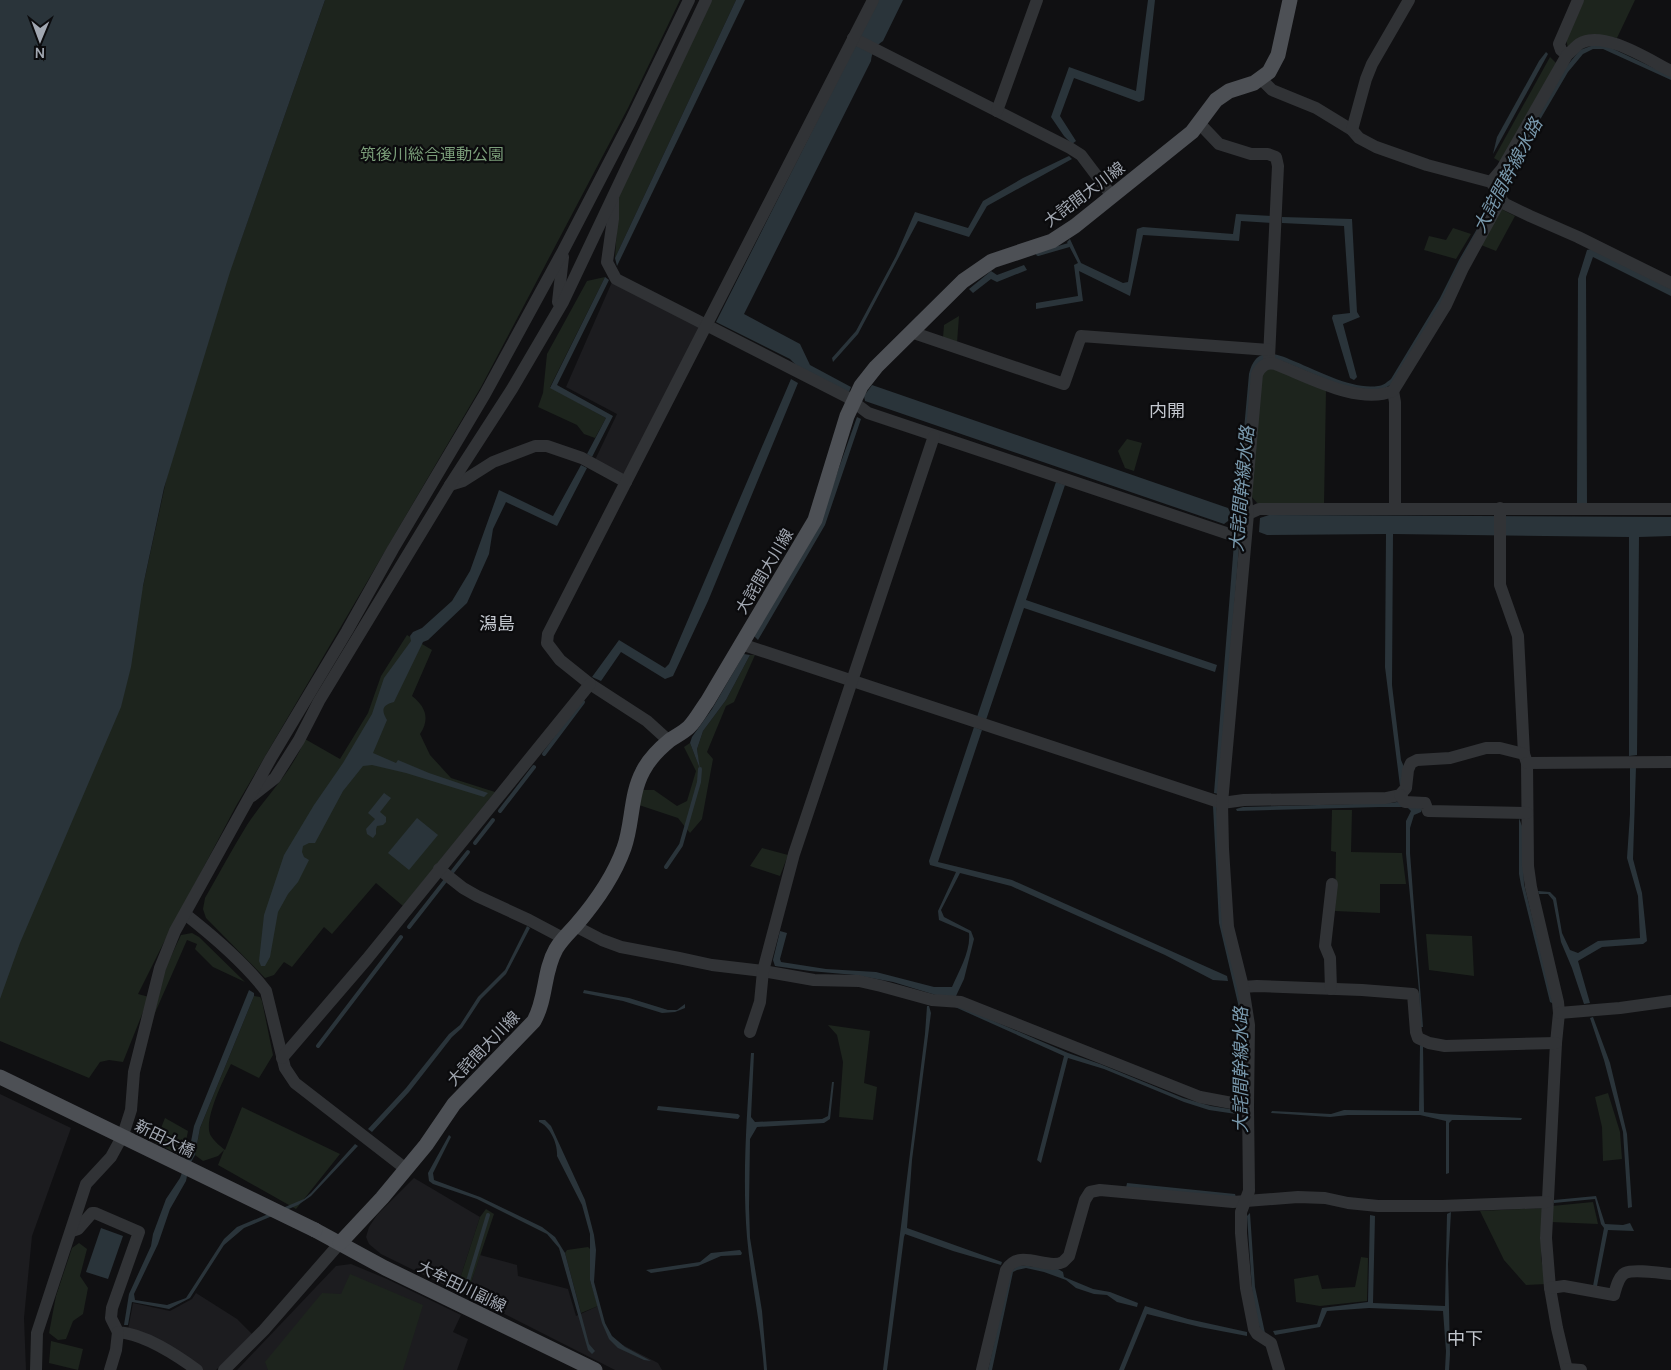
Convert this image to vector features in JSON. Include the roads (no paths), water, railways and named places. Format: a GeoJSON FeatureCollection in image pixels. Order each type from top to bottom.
{"type":"FeatureCollection","features":[{"type":"Feature","properties":{"kind":"main road","name":"大詫間大川線"},"geometry":{"type":"LineString","coordinates":[[340,1243],[382,1198],[426,1145],[454,1104],[534,1021],[544,996],[549,965],[563,938],[575,926],[603,889],[619,862],[630,824],[636,785],[643,771],[653,755],[689,727],[707,702],[815,520],[847,416],[861,386],[911,332],[963,281],[992,261],[1052,241],[1075,226],[1192,132],[1216,100],[1228,91],[1254,83],[1269,72],[1278,55],[1290,0]]}},
{"type":"Feature","properties":{"kind":"main road","name":"新田大橋"},"geometry":{"type":"LineString","coordinates":[[0,1077],[315,1230]]}},
{"type":"Feature","properties":{"kind":"main road","name":"大牟田川副線"},"geometry":{"type":"LineString","coordinates":[[315,1230],[385,1268],[596,1370]]}},
{"type":"Feature","properties":{"kind":"street"},"geometry":{"type":"LineString","coordinates":[[36,1370],[37,1333],[86,1184],[111,1157],[123,1135],[131,1110],[134,1072],[160,968],[175,931],[271,758],[485,394],[610,161],[689,0]]}},
{"type":"Feature","properties":{"kind":"street"},"geometry":{"type":"LineString","coordinates":[[250,797],[275,778],[299,740],[319,701],[450,485],[512,389],[558,309],[706,0]]}},
{"type":"Feature","properties":{"kind":"street"},"geometry":{"type":"LineString","coordinates":[[669,741],[647,721],[590,684],[560,660],[547,643],[548,634],[873,0]]}},
{"type":"Feature","properties":{"kind":"street"},"geometry":{"type":"LineString","coordinates":[[997,111],[1037,0]]}},
{"type":"Feature","properties":{"kind":"street"},"geometry":{"type":"LineString","coordinates":[[1352,130],[1372,64],[1409,0]]}},
{"type":"Feature","properties":{"kind":"street"},"geometry":{"type":"LineString","coordinates":[[1567,55],[1561,50],[1559,44],[1578,0]]}},
{"type":"Feature","properties":{"kind":"street"},"geometry":{"type":"LineString","coordinates":[[853,38],[1070,148],[1081,155],[1112,196]]}},
{"type":"Feature","properties":{"kind":"street"},"geometry":{"type":"LineString","coordinates":[[911,332],[1064,384],[1081,336],[1269,356],[1275,364],[1342,390],[1370,396],[1384,394],[1394,390],[1446,305],[1497,190],[1502,169],[1567,55],[1580,44],[1597,39],[1614,43],[1671,71]]}},
{"type":"Feature","properties":{"kind":"street"},"geometry":{"type":"LineString","coordinates":[[1260,78],[1272,90],[1316,108],[1352,130],[1359,138],[1376,147],[1497,190],[1505,204],[1578,237],[1671,284]]}},
{"type":"Feature","properties":{"kind":"street"},"geometry":{"type":"LineString","coordinates":[[1199,122],[1219,144],[1251,154],[1268,154],[1276,157],[1278,166],[1269,356],[1257,374],[1246,498],[1248,514],[1238,536],[1218,802],[1224,858],[1228,927],[1243,987],[1249,1025],[1242,1105],[1249,1192],[1241,1212],[1247,1296],[1254,1329],[1257,1334],[1270,1344],[1279,1370]]}},
{"type":"Feature","properties":{"kind":"street"},"geometry":{"type":"LineString","coordinates":[[610,161],[610,176],[614,192],[613,219],[607,262],[616,280],[847,397],[868,413],[1238,536]]}},
{"type":"Feature","properties":{"kind":"street"},"geometry":{"type":"LineString","coordinates":[[558,309],[563,251]]}},
{"type":"Feature","properties":{"kind":"street"},"geometry":{"type":"LineString","coordinates":[[1394,390],[1396,402],[1395,509]]}},
{"type":"Feature","properties":{"kind":"street"},"geometry":{"type":"LineString","coordinates":[[750,1032],[760,1002],[763,971],[794,854],[934,436]]}},
{"type":"Feature","properties":{"kind":"street"},"geometry":{"type":"LineString","coordinates":[[450,485],[463,481],[493,462],[535,446],[547,446],[582,458],[626,482]]}},
{"type":"Feature","properties":{"kind":"street"},"geometry":{"type":"LineString","coordinates":[[1500,508],[1500,585],[1518,636],[1526,759],[1528,866],[1559,1013],[1546,1246],[1550,1288],[1567,1370],[1581,1370]]}},
{"type":"Feature","properties":{"kind":"street"},"geometry":{"type":"LineString","coordinates":[[1248,514],[1259,509],[1671,508]]}},
{"type":"Feature","properties":{"kind":"street"},"geometry":{"type":"LineString","coordinates":[[741,644],[1218,802],[1386,798],[1400,795],[1406,788],[1408,770],[1411,763],[1417,760],[1450,758],[1486,748],[1500,748],[1526,759],[1671,762]]}},
{"type":"Feature","properties":{"kind":"street"},"geometry":{"type":"LineString","coordinates":[[282,1058],[590,684]]}},
{"type":"Feature","properties":{"kind":"street"},"geometry":{"type":"LineString","coordinates":[[1400,795],[1405,802],[1425,803],[1428,811],[1527,813]]}},
{"type":"Feature","properties":{"kind":"street"},"geometry":{"type":"LineString","coordinates":[[439,869],[477,896],[530,920],[563,938]]}},
{"type":"Feature","properties":{"kind":"street"},"geometry":{"type":"LineString","coordinates":[[1331,989],[1330,958],[1324,946],[1332,884]]}},
{"type":"Feature","properties":{"kind":"street"},"geometry":{"type":"LineString","coordinates":[[185,914],[208,932],[266,991],[285,1068],[295,1083],[406,1169]]}},
{"type":"Feature","properties":{"kind":"street"},"geometry":{"type":"LineString","coordinates":[[575,926],[602,940],[621,947],[712,966],[763,971],[814,980],[859,982],[932,1000],[966,1003],[1200,1097],[1242,1105]]}},
{"type":"Feature","properties":{"kind":"street"},"geometry":{"type":"LineString","coordinates":[[1243,987],[1331,989],[1413,994],[1418,1038],[1430,1043],[1446,1046],[1556,1042]]}},
{"type":"Feature","properties":{"kind":"street"},"geometry":{"type":"LineString","coordinates":[[1559,1013],[1620,1008],[1671,1001]]}},
{"type":"Feature","properties":{"kind":"street"},"geometry":{"type":"LineString","coordinates":[[982,1370],[1009,1264],[1017,1260],[1025,1260],[1056,1264],[1069,1256],[1085,1200],[1090,1192],[1100,1190],[1233,1202],[1298,1197],[1325,1198],[1378,1206],[1547,1202]]}},
{"type":"Feature","properties":{"kind":"street"},"geometry":{"type":"LineString","coordinates":[[72,1231],[78,1229],[92,1213],[95,1213],[139,1232],[112,1308],[111,1318],[118,1332],[116,1350],[110,1370]]}},
{"type":"Feature","properties":{"kind":"street"},"geometry":{"type":"LineString","coordinates":[[224,1370],[264,1330],[340,1243]]}},
{"type":"Feature","properties":{"kind":"street"},"geometry":{"type":"LineString","coordinates":[[1550,1288],[1564,1286],[1614,1295],[1618,1280],[1625,1274],[1634,1272],[1671,1274]]}},
{"type":"Feature","properties":{"kind":"street"},"geometry":{"type":"LineString","coordinates":[[118,1332],[126,1333],[157,1345],[197,1370]]}},
{"type":"Feature","properties":{"kind":"water"},"geometry":{"type":"Polygon","coordinates":[[[0,0],[325,0],[230,272],[164,488],[143,586],[131,667],[121,707],[20,943],[0,999],[0,0]]]}},
{"type":"Feature","properties":{"kind":"water"},"geometry":{"type":"Polygon","coordinates":[[[736,0],[745,0],[617,266],[615,258],[736,0]]]}},
{"type":"Feature","properties":{"kind":"water"},"geometry":{"type":"Polygon","coordinates":[[[878,0],[903,0],[883,41],[874,50],[871,61],[744,314],[800,344],[810,365],[851,387],[849,392],[800,369],[790,359],[716,322],[878,0]]]}},
{"type":"Feature","properties":{"kind":"water"},"geometry":{"type":"Polygon","coordinates":[[[1148,0],[1155,0],[1144,100],[1139,102],[1074,78],[1060,116],[1076,141],[1072,144],[1051,117],[1069,67],[1136,91],[1148,0]]]}},
{"type":"Feature","properties":{"kind":"water","name":"大詫間幹線水路"},"geometry":{"type":"Polygon","coordinates":[[[1591,46],[1607,46],[1671,76],[1671,80],[1603,49],[1593,49],[1583,54],[1568,72],[1504,181],[1489,216],[1395,382],[1380,391],[1342,386],[1282,361],[1253,375],[1219,794],[1214,793],[1236,518],[1249,374],[1252,365],[1259,356],[1275,354],[1347,383],[1380,386],[1391,379],[1440,298],[1485,215],[1500,179],[1566,67],[1580,50],[1591,46]]]}},
{"type":"Feature","properties":{"kind":"water"},"geometry":{"type":"Polygon","coordinates":[[[1546,52],[1548,54],[1493,154],[1497,137],[1539,61],[1546,52]]]}},
{"type":"Feature","properties":{"kind":"water"},"geometry":{"type":"Polygon","coordinates":[[[1069,156],[1072,159],[987,206],[969,237],[918,221],[858,334],[833,362],[832,358],[856,331],[896,256],[915,212],[968,228],[983,201],[1023,178],[1069,156]]]}},
{"type":"Feature","properties":{"kind":"water"},"geometry":{"type":"Polygon","coordinates":[[[1236,214],[1272,216],[1273,223],[1241,221],[1239,241],[1143,235],[1130,296],[1079,271],[1083,301],[1036,309],[1036,303],[1078,296],[1074,265],[1078,263],[1067,242],[1070,239],[1081,263],[1123,283],[1128,282],[1137,229],[1143,227],[1233,234],[1236,214]]]}},
{"type":"Feature","properties":{"kind":"water"},"geometry":{"type":"Polygon","coordinates":[[[1282,217],[1352,219],[1357,312],[1360,317],[1343,324],[1357,377],[1354,380],[1350,378],[1332,318],[1333,315],[1350,313],[1344,226],[1282,223],[1282,217]]]}},
{"type":"Feature","properties":{"kind":"water"},"geometry":{"type":"Polygon","coordinates":[[[1591,249],[1671,289],[1671,296],[1593,257],[1586,277],[1587,504],[1577,504],[1578,279],[1587,250],[1591,249]]]}},
{"type":"Feature","properties":{"kind":"water"},"geometry":{"type":"Polygon","coordinates":[[[1024,265],[1027,270],[997,282],[991,279],[973,293],[969,289],[991,271],[997,275],[1024,265]]]}},
{"type":"Feature","properties":{"kind":"water"},"geometry":{"type":"Polygon","coordinates":[[[605,277],[609,280],[557,385],[613,416],[592,457],[587,454],[606,418],[550,388],[605,277]]]}},
{"type":"Feature","properties":{"kind":"water"},"geometry":{"type":"Polygon","coordinates":[[[791,379],[798,383],[708,601],[673,676],[665,679],[621,652],[601,681],[592,677],[619,640],[665,668],[669,664],[791,379]]]}},
{"type":"Feature","properties":{"kind":"water"},"geometry":{"type":"Polygon","coordinates":[[[872,385],[1228,508],[1230,512],[1228,521],[1224,524],[865,401],[864,396],[872,385]]]}},
{"type":"Feature","properties":{"kind":"water"},"geometry":{"type":"Polygon","coordinates":[[[857,417],[861,419],[825,525],[758,640],[754,636],[818,527],[857,417]]]}},
{"type":"Feature","properties":{"kind":"water"},"geometry":{"type":"Polygon","coordinates":[[[581,465],[587,468],[557,526],[506,502],[493,529],[489,554],[467,603],[428,640],[423,642],[394,702],[385,706],[383,711],[387,720],[373,753],[396,763],[398,760],[429,773],[488,793],[484,797],[406,773],[372,765],[363,766],[343,791],[315,843],[303,846],[302,852],[304,857],[309,860],[298,882],[288,894],[278,912],[270,957],[265,966],[261,966],[259,961],[264,915],[284,855],[372,714],[384,678],[411,641],[410,636],[413,632],[422,628],[452,601],[470,571],[499,490],[553,516],[581,465]]]}},
{"type":"Feature","properties":{"kind":"water"},"geometry":{"type":"Polygon","coordinates":[[[1056,482],[1065,485],[1026,600],[1217,665],[1215,672],[1024,608],[986,720],[977,717],[1056,482]]]}},
{"type":"Feature","properties":{"kind":"water"},"geometry":{"type":"Polygon","coordinates":[[[1269,515],[1671,517],[1671,536],[1639,537],[1637,755],[1629,756],[1629,537],[1393,534],[1392,685],[1401,760],[1404,767],[1402,784],[1400,786],[1385,667],[1386,534],[1267,535],[1259,532],[1260,518],[1269,515]]]}},
{"type":"Feature","properties":{"kind":"water"},"geometry":{"type":"Polygon","coordinates":[[[744,654],[750,655],[726,700],[703,731],[697,749],[700,769],[690,743],[692,737],[712,709],[744,654]]]}},
{"type":"Feature","properties":{"kind":"water"},"geometry":{"type":"Polygon","coordinates":[[[974,727],[982,730],[938,862],[1012,880],[1227,976],[1228,981],[1213,980],[1165,955],[1011,886],[960,873],[941,910],[944,917],[971,931],[974,939],[964,979],[956,996],[939,996],[893,982],[855,975],[775,966],[773,960],[780,931],[787,933],[780,959],[781,962],[826,969],[876,972],[934,987],[952,987],[966,954],[969,933],[939,920],[938,911],[956,872],[930,865],[929,861],[974,727]]]}},
{"type":"Feature","properties":{"kind":"water"},"geometry":{"type":"Polygon","coordinates":[[[1630,767],[1636,767],[1633,859],[1642,893],[1647,941],[1643,944],[1602,947],[1578,961],[1590,1003],[1584,1004],[1561,942],[1553,900],[1548,894],[1539,894],[1538,891],[1550,892],[1556,898],[1562,933],[1570,950],[1578,953],[1598,941],[1640,938],[1638,896],[1627,858],[1630,814],[1630,767]]]}},
{"type":"Feature","properties":{"kind":"water"},"geometry":{"type":"Polygon","coordinates":[[[384,793],[391,798],[380,812],[386,817],[386,822],[383,825],[377,826],[376,834],[373,838],[367,834],[366,829],[375,819],[368,813],[384,793]]]}},
{"type":"Feature","properties":{"kind":"water"},"geometry":{"type":"Polygon","coordinates":[[[1397,802],[1422,808],[1421,812],[1414,815],[1410,828],[1410,853],[1423,1027],[1420,1027],[1419,991],[1406,854],[1406,821],[1411,811],[1407,807],[1237,811],[1236,809],[1243,807],[1397,802]]]}},
{"type":"Feature","properties":{"kind":"water","name":"大詫間幹線水路"},"geometry":{"type":"Polygon","coordinates":[[[1213,806],[1216,806],[1244,1021],[1241,1096],[1238,1096],[1240,1012],[1219,923],[1213,806]]]}},
{"type":"Feature","properties":{"kind":"water"},"geometry":{"type":"Polygon","coordinates":[[[417,818],[438,835],[409,870],[388,853],[417,818]]]}},
{"type":"Feature","properties":{"kind":"water"},"geometry":{"type":"Polygon","coordinates":[[[1519,818],[1522,826],[1524,884],[1554,1004],[1550,1002],[1521,885],[1519,874],[1519,818]]]}},
{"type":"Feature","properties":{"kind":"water"},"geometry":{"type":"Polygon","coordinates":[[[527,926],[530,928],[506,974],[481,999],[462,1028],[452,1037],[409,1092],[372,1132],[368,1129],[406,1088],[449,1034],[460,1025],[478,997],[505,970],[527,926]]]}},
{"type":"Feature","properties":{"kind":"water"},"geometry":{"type":"Polygon","coordinates":[[[249,990],[254,993],[254,996],[200,1128],[195,1155],[189,1166],[186,1181],[170,1209],[158,1244],[134,1294],[135,1300],[167,1305],[186,1298],[224,1239],[237,1227],[304,1199],[355,1144],[358,1146],[311,1196],[298,1205],[244,1228],[224,1245],[190,1298],[169,1309],[132,1302],[128,1325],[124,1325],[129,1294],[151,1246],[153,1234],[166,1199],[180,1178],[188,1157],[194,1126],[249,990]]]}},
{"type":"Feature","properties":{"kind":"water"},"geometry":{"type":"Polygon","coordinates":[[[584,990],[629,998],[668,1010],[677,1010],[685,1004],[685,1008],[675,1012],[662,1013],[623,1001],[583,993],[584,990]]]}},
{"type":"Feature","properties":{"kind":"water"},"geometry":{"type":"Polygon","coordinates":[[[927,1006],[929,1006],[931,1013],[912,1160],[907,1228],[1002,1262],[1001,1265],[905,1234],[887,1370],[883,1370],[925,1034],[927,1006]]]}},
{"type":"Feature","properties":{"kind":"water"},"geometry":{"type":"Polygon","coordinates":[[[959,1006],[1068,1053],[1183,1098],[1211,1106],[1236,1110],[1236,1114],[1209,1110],[1184,1102],[1104,1069],[1068,1058],[1041,1163],[1037,1160],[1064,1056],[955,1007],[959,1006]]]}},
{"type":"Feature","properties":{"kind":"water"},"geometry":{"type":"Polygon","coordinates":[[[1593,1017],[1610,1063],[1627,1134],[1632,1207],[1628,1208],[1623,1132],[1604,1060],[1590,1018],[1593,1017]]]}},
{"type":"Feature","properties":{"kind":"water"},"geometry":{"type":"Polygon","coordinates":[[[1420,1045],[1423,1046],[1424,1112],[1522,1118],[1521,1120],[1452,1120],[1449,1123],[1449,1173],[1446,1174],[1446,1121],[1420,1115],[1348,1115],[1330,1117],[1271,1113],[1272,1111],[1331,1114],[1344,1110],[1419,1111],[1420,1045]]]}},
{"type":"Feature","properties":{"kind":"water"},"geometry":{"type":"Polygon","coordinates":[[[751,1053],[754,1053],[751,1117],[755,1122],[822,1119],[828,1116],[832,1082],[834,1082],[830,1119],[824,1123],[757,1127],[750,1139],[750,1238],[762,1311],[767,1370],[764,1370],[747,1237],[746,1145],[751,1053]]]}},
{"type":"Feature","properties":{"kind":"water"},"geometry":{"type":"Polygon","coordinates":[[[658,1106],[738,1114],[740,1116],[738,1119],[657,1110],[658,1106]]]}},
{"type":"Feature","properties":{"kind":"water"},"geometry":{"type":"Polygon","coordinates":[[[539,1120],[545,1120],[551,1126],[585,1200],[596,1250],[594,1282],[605,1323],[612,1336],[625,1347],[651,1361],[644,1360],[618,1348],[609,1339],[602,1323],[590,1280],[590,1234],[582,1205],[557,1156],[552,1136],[547,1127],[539,1122],[539,1120]]]}},
{"type":"Feature","properties":{"kind":"water"},"geometry":{"type":"Polygon","coordinates":[[[449,1135],[451,1137],[433,1173],[434,1180],[480,1197],[542,1227],[555,1237],[565,1253],[589,1344],[595,1351],[592,1354],[588,1350],[559,1248],[547,1234],[477,1199],[429,1181],[428,1173],[449,1135]]]}},
{"type":"Feature","properties":{"kind":"water"},"geometry":{"type":"Polygon","coordinates":[[[1127,1183],[1235,1194],[1236,1197],[1126,1188],[1127,1183]]]}},
{"type":"Feature","properties":{"kind":"water"},"geometry":{"type":"Polygon","coordinates":[[[1596,1196],[1605,1224],[1623,1225],[1630,1223],[1634,1231],[1608,1230],[1597,1286],[1593,1286],[1604,1228],[1601,1224],[1595,1199],[1554,1203],[1554,1200],[1596,1196]]]}},
{"type":"Feature","properties":{"kind":"water"},"geometry":{"type":"Polygon","coordinates":[[[1451,1212],[1448,1264],[1449,1370],[1445,1370],[1446,1351],[1443,1311],[1369,1308],[1327,1311],[1320,1327],[1275,1335],[1273,1331],[1317,1324],[1322,1308],[1368,1302],[1370,1215],[1375,1216],[1373,1303],[1445,1306],[1447,1214],[1451,1212]]]}},
{"type":"Feature","properties":{"kind":"water"},"geometry":{"type":"Polygon","coordinates":[[[1250,1213],[1255,1287],[1265,1333],[1261,1333],[1253,1303],[1247,1216],[1250,1213]]]}},
{"type":"Feature","properties":{"kind":"water"},"geometry":{"type":"Polygon","coordinates":[[[101,1228],[123,1236],[108,1279],[86,1272],[101,1228]]]}},
{"type":"Feature","properties":{"kind":"water"},"geometry":{"type":"Polygon","coordinates":[[[740,1250],[741,1255],[721,1256],[698,1266],[651,1273],[646,1270],[700,1262],[711,1253],[740,1250]]]}},
{"type":"Feature","properties":{"kind":"water"},"geometry":{"type":"Polygon","coordinates":[[[1019,1265],[1058,1269],[1063,1272],[1064,1277],[1093,1289],[1110,1292],[1138,1303],[1137,1307],[1117,1302],[1107,1295],[1094,1294],[1076,1288],[1066,1280],[1044,1272],[1026,1268],[1017,1270],[1013,1272],[992,1370],[988,1370],[1010,1272],[1019,1265]]]}},
{"type":"Feature","properties":{"kind":"water"},"geometry":{"type":"Polygon","coordinates":[[[1145,1306],[1188,1319],[1247,1332],[1247,1336],[1147,1314],[1124,1370],[1119,1370],[1145,1306]]]}},
{"type":"Feature","properties":{"kind":"waterway"},"geometry":{"type":"LineString","coordinates":[[1038,254],[1069,245]]}},
{"type":"Feature","properties":{"kind":"waterway"},"geometry":{"type":"LineString","coordinates":[[544,754],[583,702]]}},
{"type":"Feature","properties":{"kind":"waterway"},"geometry":{"type":"LineString","coordinates":[[500,811],[534,767]]}},
{"type":"Feature","properties":{"kind":"waterway"},"geometry":{"type":"LineString","coordinates":[[666,867],[681,845],[699,782],[700,769]]}},
{"type":"Feature","properties":{"kind":"waterway"},"geometry":{"type":"LineString","coordinates":[[475,843],[493,820]]}},
{"type":"Feature","properties":{"kind":"waterway"},"geometry":{"type":"LineString","coordinates":[[453,871],[468,852]]}},
{"type":"Feature","properties":{"kind":"waterway"},"geometry":{"type":"LineString","coordinates":[[409,927],[445,881]]}},
{"type":"Feature","properties":{"kind":"waterway"},"geometry":{"type":"LineString","coordinates":[[318,1046],[401,937]]}},
{"type":"Feature","properties":{"kind":"waterway"},"geometry":{"type":"LineString","coordinates":[[465,1291],[488,1215]]}},
{"type":"Feature","properties":{"kind":"district","name":"内開"},"geometry":{"type":"Point","coordinates":[1167,410]}},
{"type":"Feature","properties":{"kind":"district","name":"潟島"},"geometry":{"type":"Point","coordinates":[497,623]}},
{"type":"Feature","properties":{"kind":"district","name":"中下"},"geometry":{"type":"Point","coordinates":[1465,1338]}},
{"type":"Feature","properties":{"kind":"park label","name":"筑後川総合運動公園"},"geometry":{"type":"Point","coordinates":[432,154]}}]}
